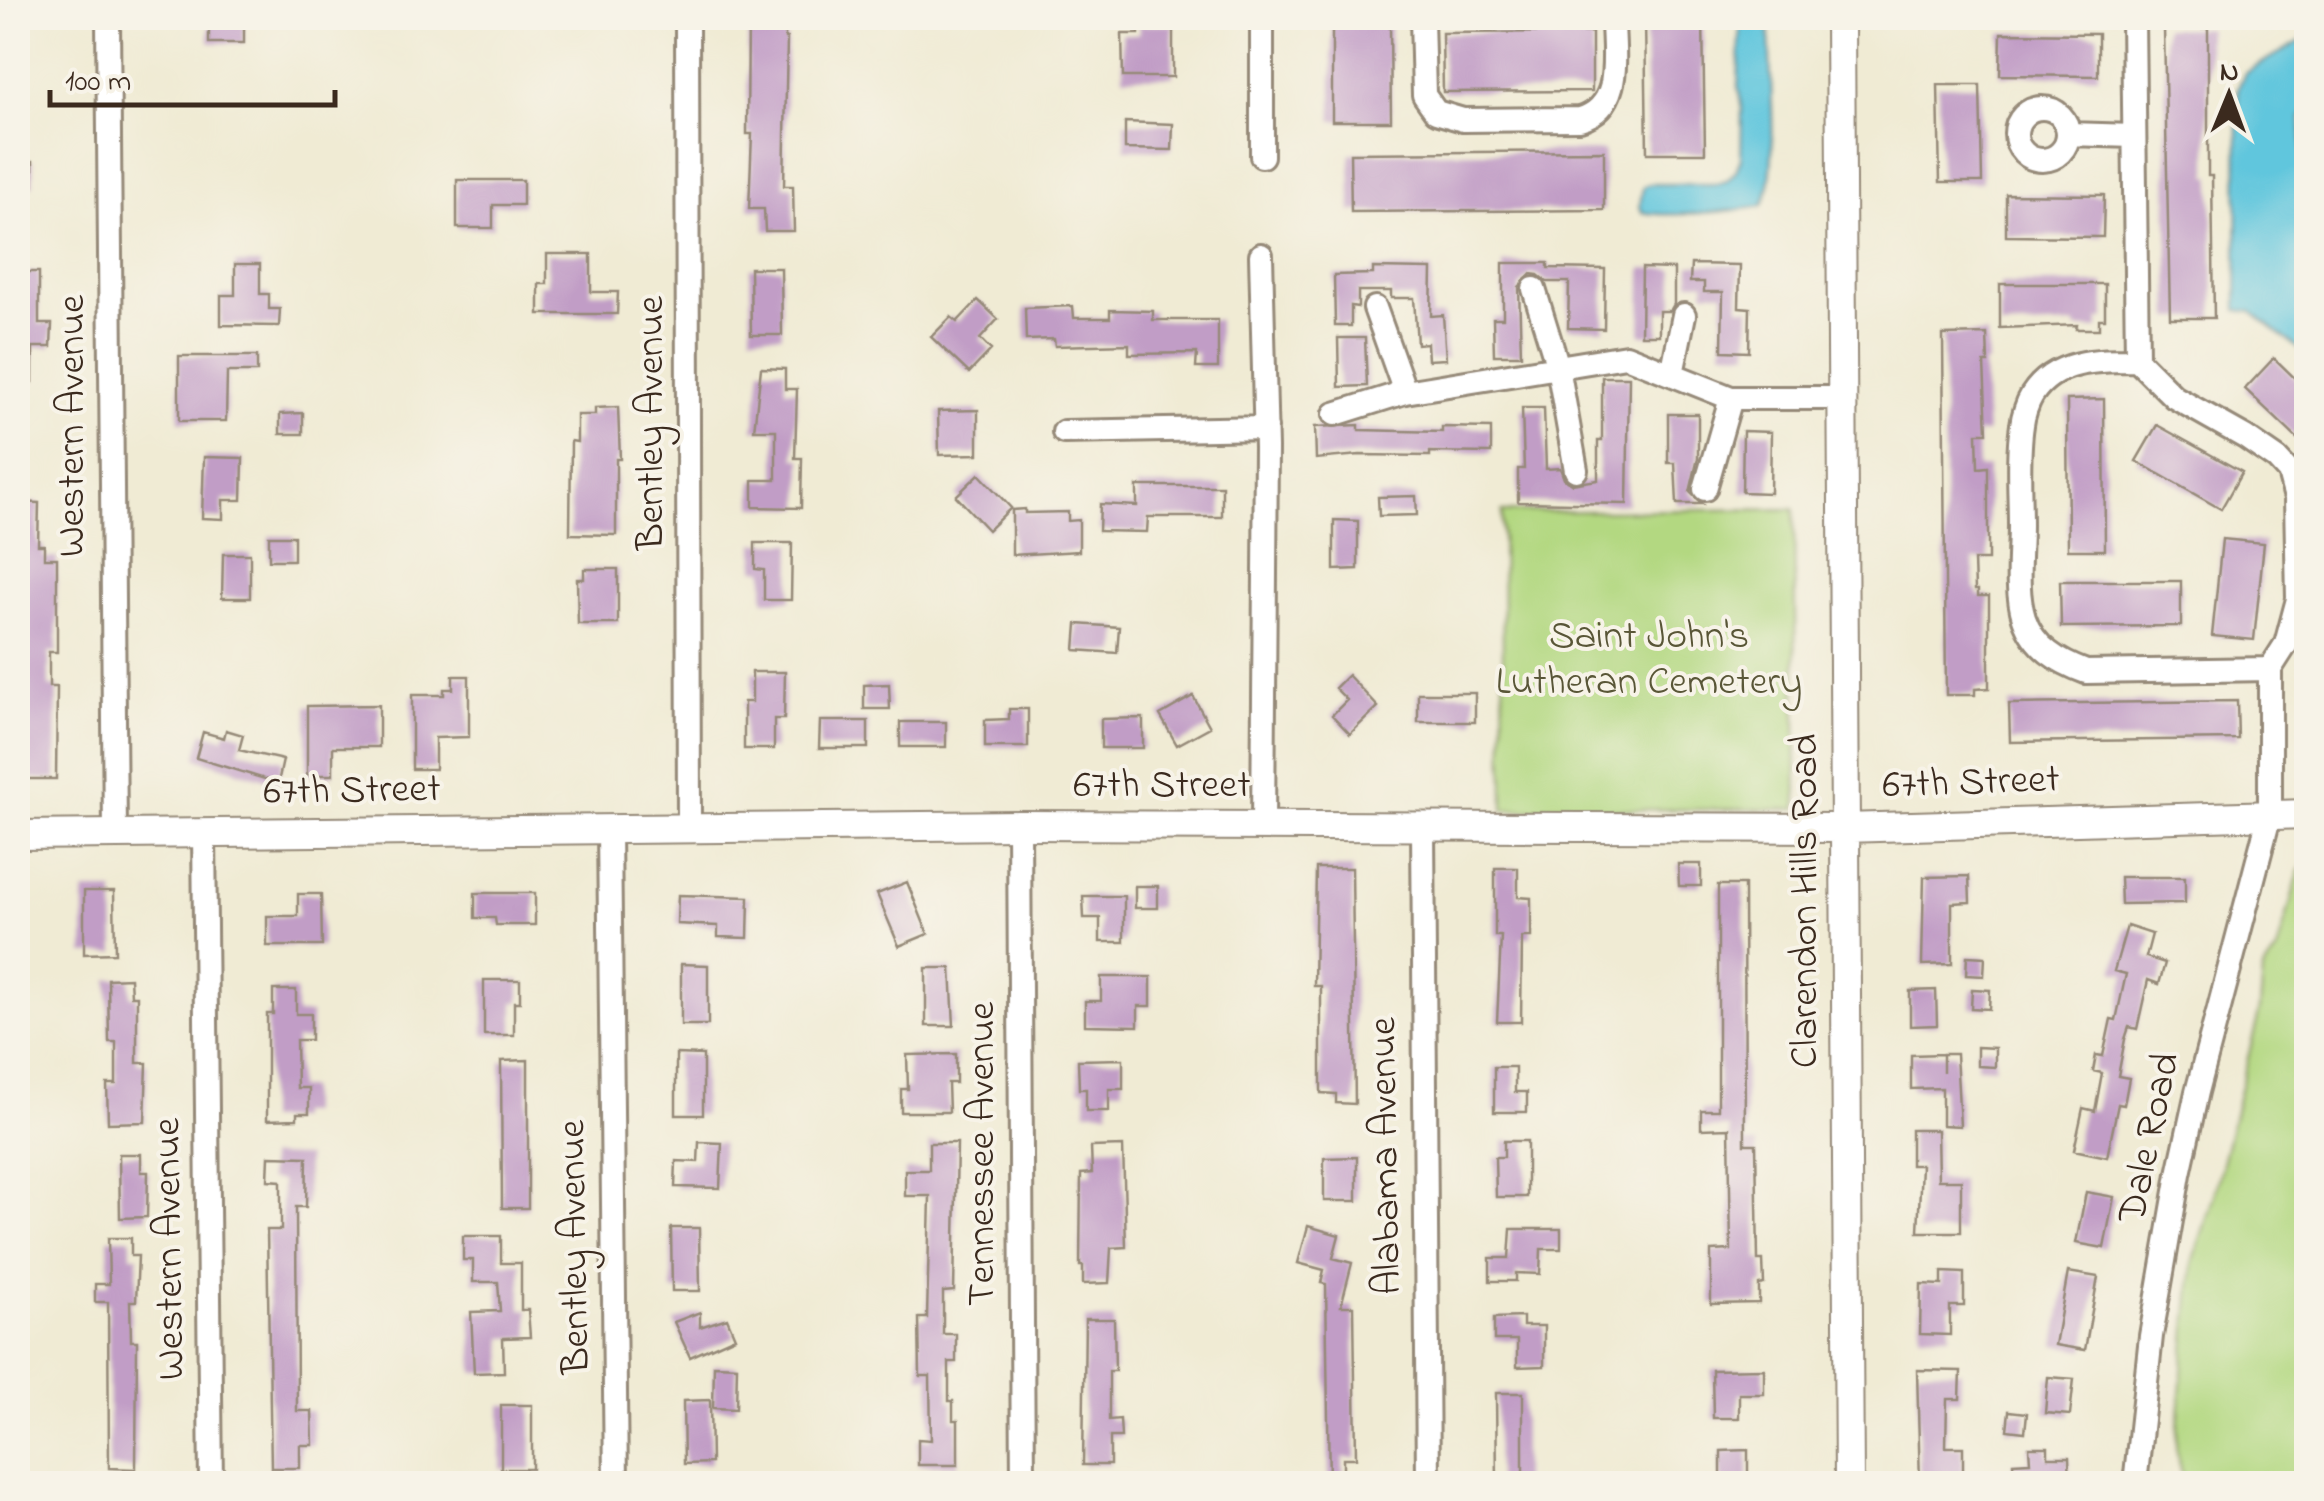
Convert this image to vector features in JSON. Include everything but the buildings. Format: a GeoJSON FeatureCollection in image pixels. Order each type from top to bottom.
{"type":"FeatureCollection","features":[{"type":"Feature","properties":{"kind":"street","name":"Western Avenue"},"geometry":{"type":"LineString","coordinates":[[108,18],[115,834]]}},
{"type":"Feature","properties":{"kind":"street","name":"Bentley Avenue"},"geometry":{"type":"LineString","coordinates":[[687,18],[689,828]]}},
{"type":"Feature","properties":{"kind":"street"},"geometry":{"type":"LineString","coordinates":[[1262,18],[1262,156]]}},
{"type":"Feature","properties":{"kind":"street"},"geometry":{"type":"LineString","coordinates":[[1422,18],[1424,95],[1436,112],[1463,120],[1580,119],[1595,115],[1611,94],[1613,18]]}},
{"type":"Feature","properties":{"kind":"street","name":"Clarendon Hills Road"},"geometry":{"type":"LineString","coordinates":[[1840,18],[1849,1484]]}},
{"type":"Feature","properties":{"kind":"street"},"geometry":{"type":"LineString","coordinates":[[2134,18],[2137,360],[2174,397],[2277,458],[2288,472],[2296,498],[2298,598],[2286,644],[2270,669],[2086,672],[2058,662],[2038,642],[2024,619],[2020,592],[2020,452],[2022,421],[2033,394],[2057,372],[2090,360],[2137,360]]}},
{"type":"Feature","properties":{"kind":"street"},"geometry":{"type":"LineString","coordinates":[[2069,134],[2134,136]]}},
{"type":"Feature","properties":{"kind":"street"},"geometry":{"type":"LineString","coordinates":[[1261,255],[1266,428],[1263,826]]}},
{"type":"Feature","properties":{"kind":"street"},"geometry":{"type":"LineString","coordinates":[[1534,289],[1558,367],[1576,470]]}},
{"type":"Feature","properties":{"kind":"street"},"geometry":{"type":"LineString","coordinates":[[1375,308],[1404,392]]}},
{"type":"Feature","properties":{"kind":"street"},"geometry":{"type":"LineString","coordinates":[[1672,374],[1684,315]]}},
{"type":"Feature","properties":{"kind":"street"},"geometry":{"type":"LineString","coordinates":[[1335,414],[1404,392],[1626,356],[1730,398],[1842,398]]}},
{"type":"Feature","properties":{"kind":"street"},"geometry":{"type":"LineString","coordinates":[[1705,489],[1730,398]]}},
{"type":"Feature","properties":{"kind":"street"},"geometry":{"type":"LineString","coordinates":[[1064,432],[1266,428]]}},
{"type":"Feature","properties":{"kind":"street","name":"Dale Road"},"geometry":{"type":"LineString","coordinates":[[2135,1484],[2151,1336],[2179,1174],[2270,814],[2270,669]]}},
{"type":"Feature","properties":{"kind":"street","name":"67th Street"},"geometry":{"type":"LineString","coordinates":[[18,834],[1018,824],[1845,828],[2306,814]]}},
{"type":"Feature","properties":{"kind":"street","name":"Tennessee Avenue"},"geometry":{"type":"LineString","coordinates":[[1018,824],[1024,1484]]}},
{"type":"Feature","properties":{"kind":"street","name":"Alabama Avenue"},"geometry":{"type":"LineString","coordinates":[[1423,828],[1428,1484]]}},
{"type":"Feature","properties":{"kind":"street","name":"Bentley Avenue"},"geometry":{"type":"LineString","coordinates":[[609,829],[616,1484]]}},
{"type":"Feature","properties":{"kind":"street","name":"Western Avenue"},"geometry":{"type":"LineString","coordinates":[[204,833],[211,1484]]}},
{"type":"Feature","properties":{"kind":"green space","name":"Saint John's Lutheran Cemetery"},"geometry":{"type":"Polygon","coordinates":[[[1794,509],[1797,809],[1504,810],[1502,512],[1794,509]]]}},
{"type":"Feature","properties":{"kind":"green space"},"geometry":{"type":"Polygon","coordinates":[[[2306,864],[2306,1483],[2184,1483],[2176,1447],[2193,1263],[2260,1009],[2263,971],[2277,951],[2299,872],[2306,864]]]}},
{"type":"Feature","properties":{"kind":"water"},"geometry":{"type":"Polygon","coordinates":[[[1741,18],[1769,18],[1772,144],[1768,191],[1762,206],[1684,214],[1642,212],[1643,187],[1649,184],[1716,184],[1727,181],[1736,171],[1741,158],[1741,18]]]}},
{"type":"Feature","properties":{"kind":"water"},"geometry":{"type":"Polygon","coordinates":[[[2306,38],[2306,111],[2301,118],[2301,251],[2306,283],[2306,355],[2252,312],[2237,310],[2238,87],[2245,73],[2306,38]]]}}]}
